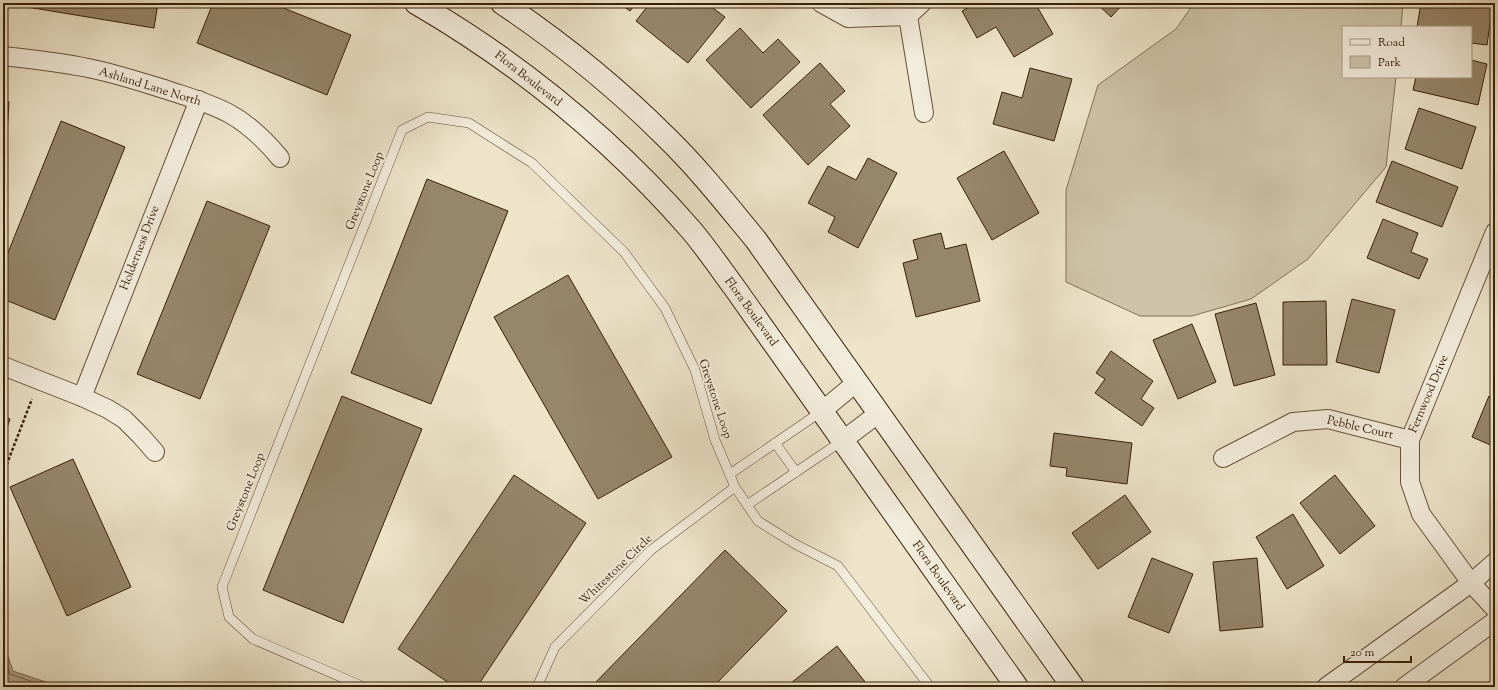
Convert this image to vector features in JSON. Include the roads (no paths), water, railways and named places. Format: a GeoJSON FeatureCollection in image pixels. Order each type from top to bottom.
{"type":"FeatureCollection","features":[{"type":"Feature","properties":{"kind":"street","name":"Flora Boulevard"},"geometry":{"type":"LineString","coordinates":[[416,3],[494,52],[537,84],[596,133],[644,178],[697,238],[734,286],[1017,687]]}},
{"type":"Feature","properties":{"kind":"street"},"geometry":{"type":"LineString","coordinates":[[502,3],[568,50],[621,95],[667,137],[709,183],[756,240],[1073,687]]}},
{"type":"Feature","properties":{"kind":"street"},"geometry":{"type":"LineString","coordinates":[[820,3],[848,18],[908,16],[922,3]]}},
{"type":"Feature","properties":{"kind":"street"},"geometry":{"type":"LineString","coordinates":[[908,16],[924,113]]}},
{"type":"Feature","properties":{"kind":"street","name":"Ashland Lane North"},"geometry":{"type":"LineString","coordinates":[[3,56],[89,68],[199,100],[229,113],[248,126],[267,142],[280,158]]}},
{"type":"Feature","properties":{"kind":"street","name":"Holderness Drive"},"geometry":{"type":"LineString","coordinates":[[82,397],[199,100]]}},
{"type":"Feature","properties":{"kind":"street","name":"Fernwood Drive"},"geometry":{"type":"LineString","coordinates":[[1495,232],[1410,440],[1410,482],[1421,514],[1470,583],[1495,609]]}},
{"type":"Feature","properties":{"kind":"street"},"geometry":{"type":"LineString","coordinates":[[3,366],[82,397],[108,409],[124,420],[155,452]]}},
{"type":"Feature","properties":{"kind":"street"},"geometry":{"type":"LineString","coordinates":[[822,411],[857,382]]}},
{"type":"Feature","properties":{"kind":"street"},"geometry":{"type":"LineString","coordinates":[[842,441],[879,413]]}},
{"type":"Feature","properties":{"kind":"street","name":"Pebble Court"},"geometry":{"type":"LineString","coordinates":[[1223,458],[1293,422],[1328,419],[1410,440]]}},
{"type":"Feature","properties":{"kind":"street"},"geometry":{"type":"LineString","coordinates":[[1326,687],[1470,583],[1495,562]]}},
{"type":"Feature","properties":{"kind":"street"},"geometry":{"type":"LineString","coordinates":[[1404,687],[1444,660],[1495,620]]}},
{"type":"Feature","properties":{"kind":"lane","name":"Greystone Loop"},"geometry":{"type":"LineString","coordinates":[[364,687],[253,639],[229,618],[222,587],[402,130],[428,117],[469,123],[532,163],[624,252],[665,308],[695,370],[715,440],[735,487]]}},
{"type":"Feature","properties":{"kind":"lane"},"geometry":{"type":"LineString","coordinates":[[730,474],[822,411]]}},
{"type":"Feature","properties":{"kind":"lane"},"geometry":{"type":"LineString","coordinates":[[748,505],[842,441]]}},
{"type":"Feature","properties":{"kind":"lane"},"geometry":{"type":"LineString","coordinates":[[776,443],[796,472]]}},
{"type":"Feature","properties":{"kind":"lane"},"geometry":{"type":"LineString","coordinates":[[735,487],[758,521],[795,544],[838,566],[930,687]]}},
{"type":"Feature","properties":{"kind":"lane","name":"Whitestone Circle"},"geometry":{"type":"LineString","coordinates":[[537,687],[555,647],[560,641],[651,550],[735,487]]}},
{"type":"Feature","properties":{"kind":"water"},"geometry":{"type":"Polygon","coordinates":[[[3,642],[13,671],[61,687],[3,687],[3,642]]]}}]}
